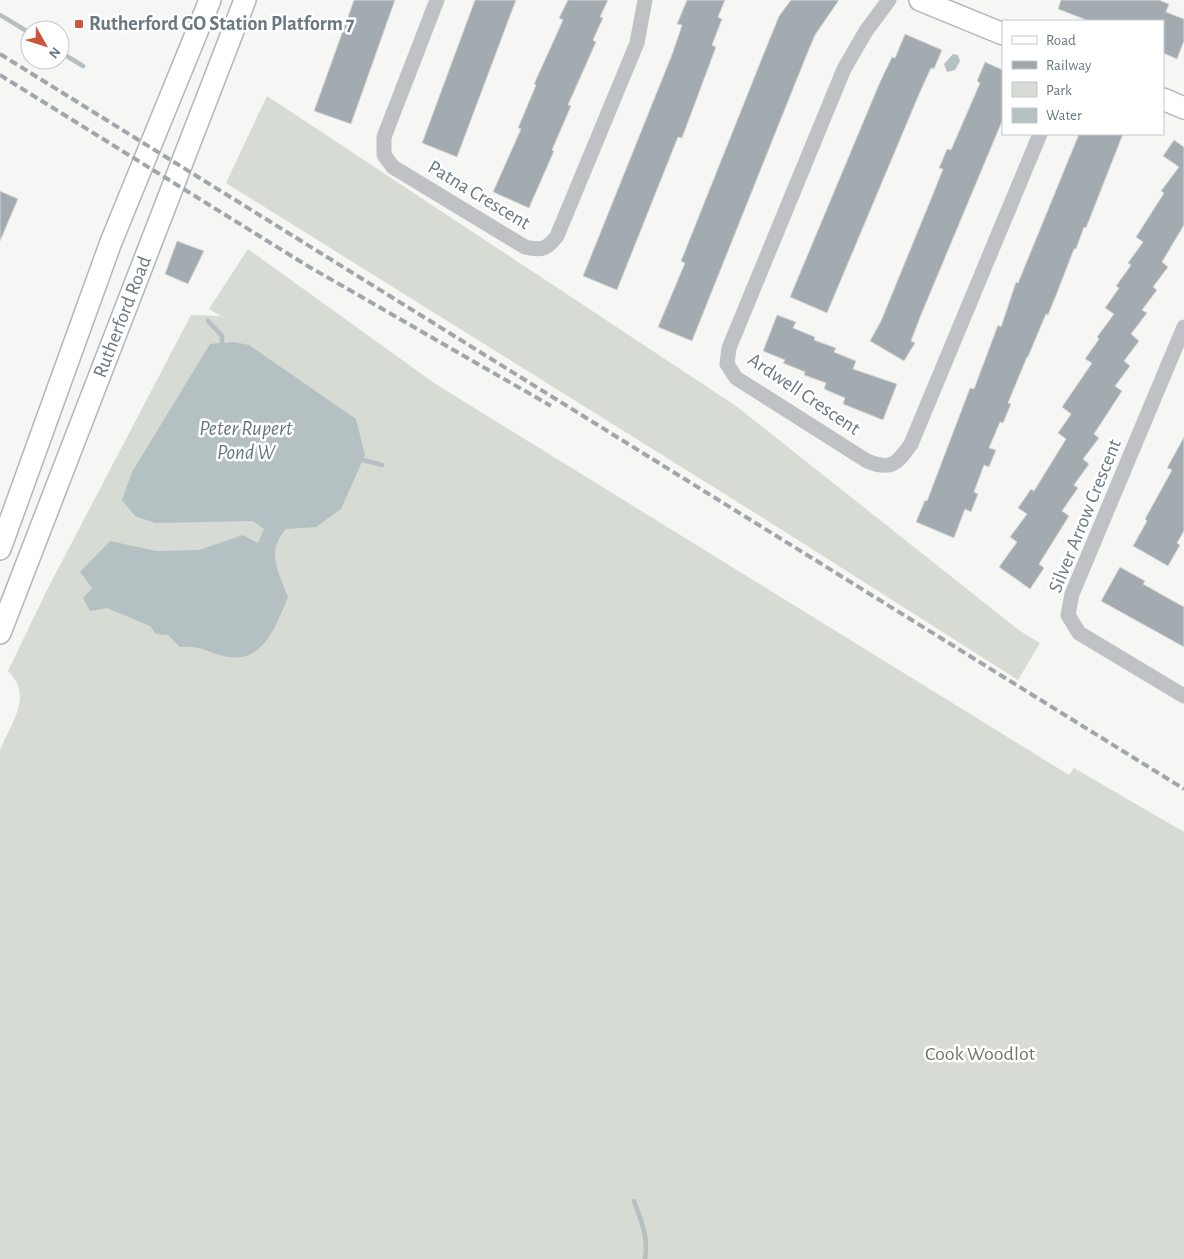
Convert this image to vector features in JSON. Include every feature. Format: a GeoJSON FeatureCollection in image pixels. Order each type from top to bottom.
{"type":"FeatureCollection","features":[{"type":"Feature","properties":{"kind":"main road","name":"Rutherford Road"},"geometry":{"type":"LineString","coordinates":[[0,548],[111,242],[210,0]]}},
{"type":"Feature","properties":{"kind":"main road","name":"Rutherford Road"},"geometry":{"type":"LineString","coordinates":[[0,633],[245,0]]}},
{"type":"Feature","properties":{"kind":"main road"},"geometry":{"type":"LineString","coordinates":[[920,0],[1002,34]]}},
{"type":"Feature","properties":{"kind":"main road"},"geometry":{"type":"LineString","coordinates":[[1164,99],[1184,108]]}},
{"type":"Feature","properties":{"kind":"street","name":"Patna Crescent"},"geometry":{"type":"LineString","coordinates":[[437,0],[384,137],[384,155],[393,167],[525,247],[539,250],[548,248],[557,236],[637,43],[645,0]]}},
{"type":"Feature","properties":{"kind":"street","name":"Ardwell Crescent"},"geometry":{"type":"LineString","coordinates":[[889,0],[866,31],[844,69],[729,348],[727,364],[736,378],[867,461],[882,467],[899,462],[910,444],[1040,135]]}},
{"type":"Feature","properties":{"kind":"street","name":"Silver Arrow Crescent"},"geometry":{"type":"LineString","coordinates":[[1184,327],[1072,594],[1068,615],[1080,633],[1184,696]]}},
{"type":"Feature","properties":{"kind":"green space"},"geometry":{"type":"Polygon","coordinates":[[[267,96],[736,406],[1020,631],[1040,643],[1018,680],[752,511],[226,183],[267,96]]]}},
{"type":"Feature","properties":{"kind":"green space","name":"Cook Woodlot"},"geometry":{"type":"Polygon","coordinates":[[[248,249],[434,383],[1069,775],[1074,768],[1184,832],[1184,1259],[0,1259],[0,750],[18,710],[20,700],[16,680],[8,671],[47,590],[191,315],[220,316],[231,322],[209,309],[248,249]]]}},
{"type":"Feature","properties":{"kind":"water"},"geometry":{"type":"Polygon","coordinates":[[[953,54],[958,55],[960,61],[955,70],[947,72],[944,64],[953,54]]]}},
{"type":"Feature","properties":{"kind":"water","name":"Peter Rupert Pond W"},"geometry":{"type":"Polygon","coordinates":[[[233,342],[249,345],[356,419],[365,455],[341,509],[316,527],[286,529],[280,538],[276,546],[276,562],[288,597],[273,631],[266,641],[249,655],[237,657],[224,656],[198,648],[180,647],[168,635],[156,634],[150,626],[107,608],[90,611],[83,598],[92,588],[80,572],[110,541],[156,551],[199,550],[243,535],[258,543],[264,529],[253,521],[155,523],[135,516],[122,500],[132,472],[210,344],[233,342]]]}},
{"type":"Feature","properties":{"kind":"building"},"geometry":{"type":"Polygon","coordinates":[[[354,0],[395,0],[351,124],[314,111],[354,0]]]}},
{"type":"Feature","properties":{"kind":"building"},"geometry":{"type":"Polygon","coordinates":[[[475,0],[516,0],[457,157],[422,143],[475,0]]]}},
{"type":"Feature","properties":{"kind":"building"},"geometry":{"type":"Polygon","coordinates":[[[568,0],[608,0],[600,17],[603,18],[593,40],[596,42],[568,105],[571,106],[552,150],[554,151],[529,208],[493,192],[521,129],[518,128],[536,85],[534,84],[563,20],[559,18],[568,0]]]}},
{"type":"Feature","properties":{"kind":"building"},"geometry":{"type":"Polygon","coordinates":[[[687,0],[725,0],[718,17],[722,19],[712,45],[716,47],[682,138],[678,137],[617,290],[583,276],[673,52],[682,25],[677,24],[687,0]]]}},
{"type":"Feature","properties":{"kind":"building"},"geometry":{"type":"Polygon","coordinates":[[[791,0],[839,0],[815,35],[692,341],[658,327],[685,263],[681,261],[779,16],[791,0]]]}},
{"type":"Feature","properties":{"kind":"building"},"geometry":{"type":"Polygon","coordinates":[[[1061,0],[1159,0],[1169,4],[1166,12],[1184,19],[1184,41],[1177,59],[1164,53],[1164,20],[1086,20],[1058,9],[1061,0]]]}},
{"type":"Feature","properties":{"kind":"building"},"geometry":{"type":"Polygon","coordinates":[[[905,34],[942,50],[934,69],[931,68],[920,92],[827,313],[790,297],[880,82],[892,57],[895,58],[905,34]]]}},
{"type":"Feature","properties":{"kind":"building"},"geometry":{"type":"Polygon","coordinates":[[[985,62],[1002,70],[1002,121],[921,315],[911,341],[915,343],[904,361],[870,341],[881,321],[933,194],[943,169],[939,168],[947,149],[951,150],[980,83],[977,81],[985,62]]]}},
{"type":"Feature","properties":{"kind":"building"},"geometry":{"type":"Polygon","coordinates":[[[1079,135],[1123,135],[1086,228],[1084,227],[1048,315],[1046,314],[1027,357],[1008,403],[1011,404],[1003,423],[1000,422],[989,448],[996,450],[989,467],[984,465],[974,492],[978,494],[971,512],[965,509],[954,538],[916,522],[925,500],[927,501],[970,388],[974,389],[998,325],[1001,327],[1016,282],[1018,283],[1079,135]]]}},
{"type":"Feature","properties":{"kind":"building"},"geometry":{"type":"Polygon","coordinates":[[[1174,140],[1184,147],[1184,225],[1162,262],[1168,267],[1153,287],[1157,290],[1142,310],[1147,313],[1131,334],[1139,341],[1124,361],[1130,366],[1115,386],[1122,391],[1094,434],[1099,438],[1083,459],[1089,464],[1074,485],[1078,488],[1062,511],[1069,516],[1039,564],[1044,568],[1030,589],[999,567],[1017,542],[1010,537],[1027,514],[1018,508],[1031,489],[1034,491],[1066,439],[1058,433],[1071,414],[1062,407],[1092,363],[1085,359],[1099,339],[1097,337],[1114,314],[1105,308],[1119,288],[1116,286],[1131,265],[1128,263],[1143,242],[1136,237],[1164,193],[1161,191],[1179,167],[1163,156],[1174,140]]]}},
{"type":"Feature","properties":{"kind":"building"},"geometry":{"type":"Polygon","coordinates":[[[0,191],[18,199],[0,241],[0,191]]]}},
{"type":"Feature","properties":{"kind":"building"},"geometry":{"type":"Polygon","coordinates":[[[177,241],[204,251],[188,284],[165,274],[177,241]]]}},
{"type":"Feature","properties":{"kind":"building"},"geometry":{"type":"Polygon","coordinates":[[[777,315],[796,322],[793,328],[815,337],[814,340],[836,348],[834,352],[856,361],[853,369],[897,384],[883,420],[843,404],[845,398],[824,389],[826,383],[804,375],[805,372],[783,363],[785,360],[763,351],[777,315]]]}},
{"type":"Feature","properties":{"kind":"building"},"geometry":{"type":"Polygon","coordinates":[[[1184,437],[1184,531],[1177,543],[1180,545],[1168,566],[1133,546],[1147,521],[1145,519],[1172,470],[1167,468],[1184,437]]]}},
{"type":"Feature","properties":{"kind":"building"},"geometry":{"type":"Polygon","coordinates":[[[1120,567],[1145,581],[1143,584],[1184,607],[1184,647],[1101,601],[1120,567]]]}},
{"type":"Feature","properties":{"kind":"waterway"},"geometry":{"type":"LineString","coordinates":[[0,15],[20,27]]}},
{"type":"Feature","properties":{"kind":"waterway"},"geometry":{"type":"LineString","coordinates":[[70,58],[83,66]]}},
{"type":"Feature","properties":{"kind":"waterway"},"geometry":{"type":"LineString","coordinates":[[208,321],[222,336],[222,347]]}},
{"type":"Feature","properties":{"kind":"waterway"},"geometry":{"type":"LineString","coordinates":[[359,459],[382,465]]}},
{"type":"Feature","properties":{"kind":"waterway"},"geometry":{"type":"LineString","coordinates":[[634,1201],[645,1236],[645,1259]]}},
{"type":"Feature","properties":{"kind":"railway"},"geometry":{"type":"LineString","coordinates":[[0,54],[1184,789]]}},
{"type":"Feature","properties":{"kind":"railway"},"geometry":{"type":"LineString","coordinates":[[0,75],[306,265],[551,406]]}},
{"type":"Feature","properties":{"kind":"place","name":"Rutherford GO Station Platform 7"},"geometry":{"type":"Point","coordinates":[79,24]}}]}
